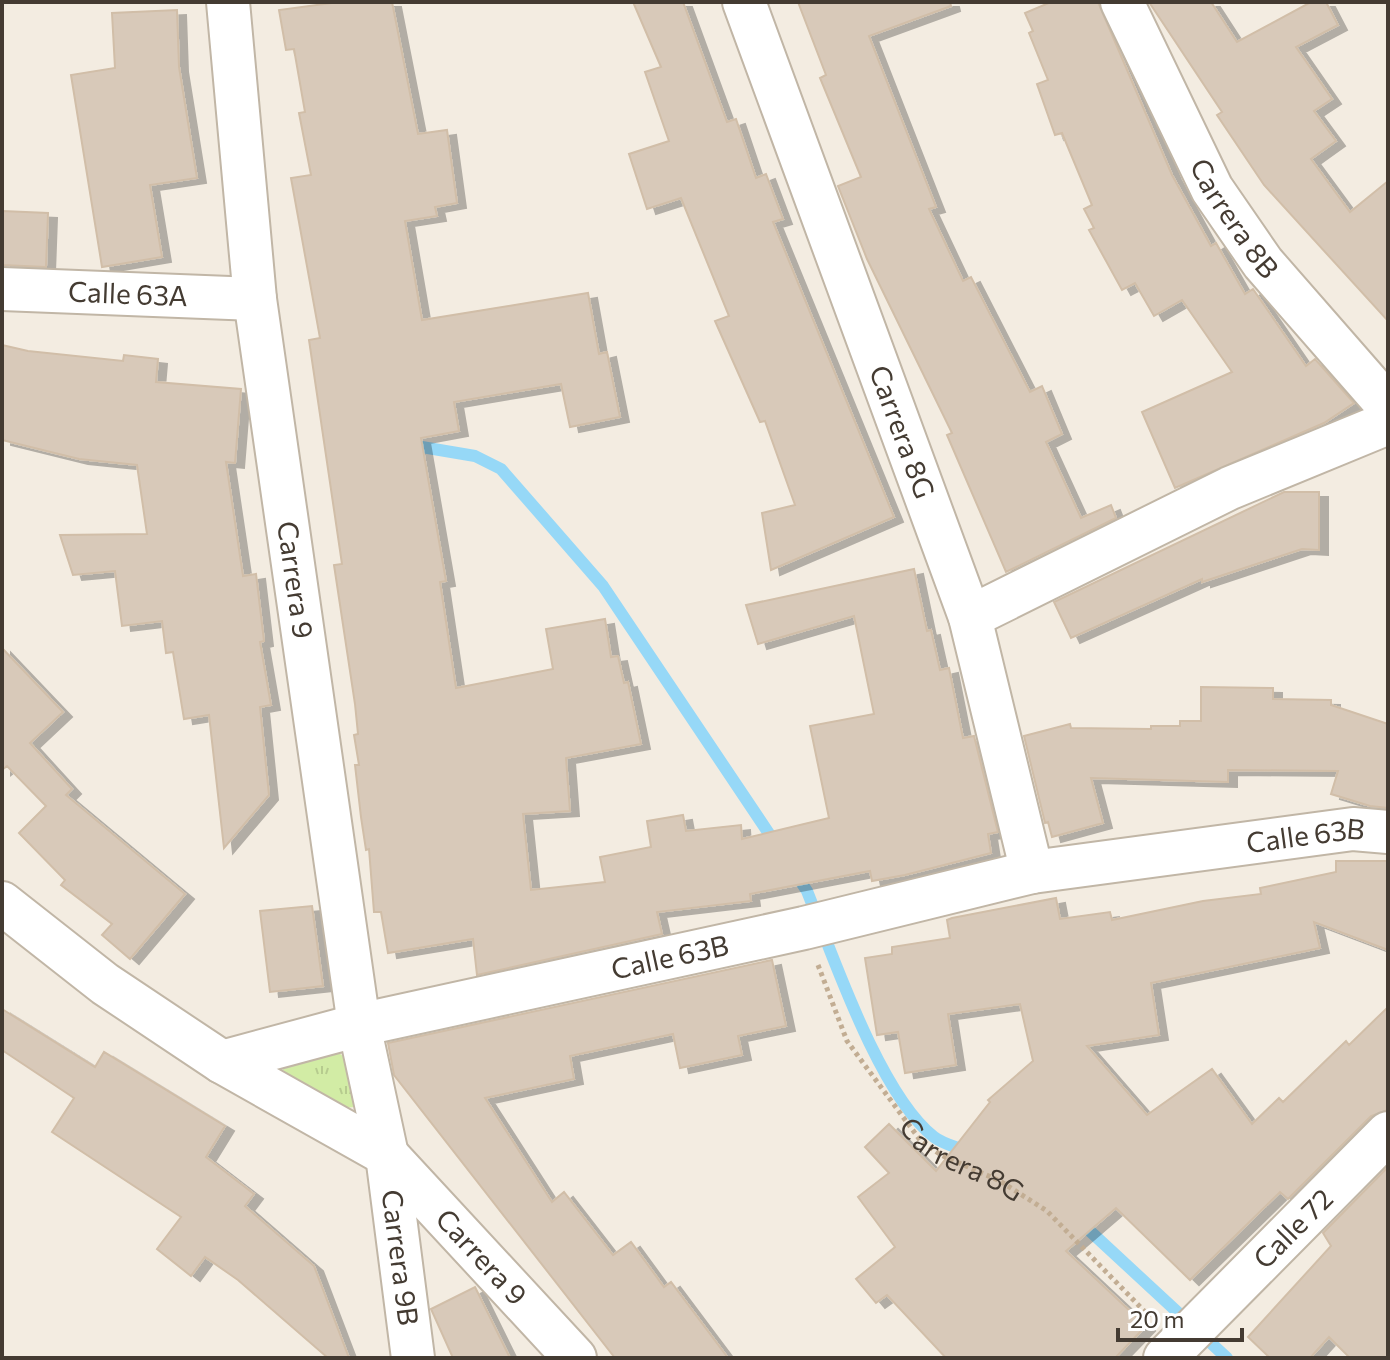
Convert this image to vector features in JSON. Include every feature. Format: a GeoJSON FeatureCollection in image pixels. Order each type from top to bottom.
{"type":"FeatureCollection","features":[{"type":"Feature","properties":{"kind":"street","name":"Carrera 9"},"geometry":{"type":"LineString","coordinates":[[228,2],[255,299],[359,1025],[387,1155]]}},
{"type":"Feature","properties":{"kind":"street","name":"Carrera 8G"},"geometry":{"type":"LineString","coordinates":[[744,2],[970,617],[1032,872]]}},
{"type":"Feature","properties":{"kind":"street","name":"Carrera 8B"},"geometry":{"type":"LineString","coordinates":[[1122,2],[1212,189],[1263,263],[1388,406]]}},
{"type":"Feature","properties":{"kind":"street","name":"Calle 63A"},"geometry":{"type":"LineString","coordinates":[[2,289],[255,299]]}},
{"type":"Feature","properties":{"kind":"street"},"geometry":{"type":"LineString","coordinates":[[970,617],[1230,488],[1388,423]]}},
{"type":"Feature","properties":{"kind":"street","name":"Calle 63B"},"geometry":{"type":"LineString","coordinates":[[222,1062],[359,1025],[821,924],[1032,872],[1353,829],[1388,832]]}},
{"type":"Feature","properties":{"kind":"street"},"geometry":{"type":"LineString","coordinates":[[2,903],[105,984],[222,1062]]}},
{"type":"Feature","properties":{"kind":"street","name":"Carrera 9"},"geometry":{"type":"LineString","coordinates":[[222,1062],[387,1155],[575,1358]]}},
{"type":"Feature","properties":{"kind":"street","name":"Calle 72"},"geometry":{"type":"LineString","coordinates":[[1185,1340],[1388,1133]]}},
{"type":"Feature","properties":{"kind":"street","name":"Carrera 9B"},"geometry":{"type":"LineString","coordinates":[[387,1155],[413,1358]]}},
{"type":"Feature","properties":{"kind":"path","name":"Carrera 8G"},"geometry":{"type":"LineString","coordinates":[[821,924],[847,1041],[920,1140],[941,1155],[1000,1181],[1047,1211],[1185,1340]]}},
{"type":"Feature","properties":{"kind":"green space"},"geometry":{"type":"Polygon","coordinates":[[[338,1052],[345,1058],[354,1107],[344,1108],[284,1074],[283,1069],[338,1052]]]}},
{"type":"Feature","properties":{"kind":"building"},"geometry":{"type":"Polygon","coordinates":[[[339,2],[392,2],[418,134],[447,130],[457,203],[435,207],[437,216],[405,221],[422,320],[588,293],[599,354],[607,352],[620,417],[570,427],[561,384],[454,402],[459,431],[421,438],[446,581],[440,582],[456,688],[553,669],[546,629],[605,619],[611,657],[618,656],[624,683],[628,682],[641,744],[566,758],[570,811],[523,814],[531,890],[605,882],[600,857],[651,847],[647,821],[683,815],[686,831],[741,825],[742,839],[829,818],[810,726],[874,714],[854,616],[758,644],[746,605],[914,569],[927,631],[931,630],[940,670],[949,668],[963,738],[974,736],[998,832],[988,834],[991,853],[872,881],[870,871],[750,894],[751,901],[657,912],[662,934],[477,975],[473,939],[388,953],[381,912],[374,912],[369,849],[366,850],[361,817],[355,765],[359,765],[354,735],[358,734],[355,704],[334,565],[342,564],[309,340],[320,338],[291,178],[311,175],[299,113],[305,112],[294,49],[286,50],[279,10],[339,2]]]}},
{"type":"Feature","properties":{"kind":"building"},"geometry":{"type":"Polygon","coordinates":[[[633,2],[683,2],[727,122],[736,119],[756,178],[766,174],[783,219],[773,222],[894,517],[771,570],[762,513],[795,505],[765,421],[760,422],[715,321],[729,316],[681,198],[647,209],[629,154],[669,141],[645,72],[661,67],[633,2]]]}},
{"type":"Feature","properties":{"kind":"building"},"geometry":{"type":"Polygon","coordinates":[[[798,2],[950,2],[951,6],[869,36],[936,207],[929,209],[963,281],[971,277],[1030,392],[1042,386],[1062,434],[1046,442],[1081,518],[1111,505],[1116,518],[1006,572],[947,435],[952,433],[867,259],[838,186],[861,177],[820,78],[826,75],[798,2]]]}},
{"type":"Feature","properties":{"kind":"building"},"geometry":{"type":"Polygon","coordinates":[[[1051,2],[1098,2],[1172,175],[1211,246],[1216,243],[1245,294],[1253,289],[1306,366],[1315,359],[1354,403],[1324,423],[1175,488],[1142,412],[1232,372],[1182,300],[1154,316],[1135,283],[1122,290],[1089,230],[1094,228],[1084,209],[1092,205],[1062,133],[1055,135],[1037,84],[1048,80],[1029,33],[1033,31],[1025,13],[1051,2]]]}},
{"type":"Feature","properties":{"kind":"building"},"geometry":{"type":"Polygon","coordinates":[[[1149,2],[1211,2],[1237,42],[1311,2],[1326,2],[1338,25],[1296,47],[1332,99],[1314,111],[1336,141],[1311,159],[1350,212],[1388,181],[1388,321],[1264,185],[1217,115],[1222,112],[1149,2]]]}},
{"type":"Feature","properties":{"kind":"building"},"geometry":{"type":"Polygon","coordinates":[[[177,10],[179,67],[197,178],[150,185],[162,257],[102,267],[71,75],[115,68],[112,13],[177,10]]]}},
{"type":"Feature","properties":{"kind":"building"},"geometry":{"type":"Polygon","coordinates":[[[2,211],[48,213],[46,267],[2,265],[2,211]]]}},
{"type":"Feature","properties":{"kind":"building"},"geometry":{"type":"Polygon","coordinates":[[[2,345],[28,351],[123,361],[124,355],[158,359],[156,382],[241,389],[235,463],[226,462],[243,576],[256,574],[264,641],[260,642],[271,705],[260,707],[269,795],[224,848],[209,715],[184,719],[173,652],[166,653],[162,621],[122,626],[115,571],[73,575],[60,535],[147,534],[137,465],[79,459],[2,440],[2,345]]]}},
{"type":"Feature","properties":{"kind":"building"},"geometry":{"type":"Polygon","coordinates":[[[1284,492],[1319,492],[1319,550],[1302,549],[1202,582],[1202,579],[1071,638],[1054,602],[1284,492]]]}},
{"type":"Feature","properties":{"kind":"building"},"geometry":{"type":"Polygon","coordinates":[[[2,648],[63,712],[30,743],[72,789],[66,795],[185,894],[130,959],[102,935],[112,924],[61,885],[65,880],[19,833],[46,806],[7,766],[2,770],[2,648]]]}},
{"type":"Feature","properties":{"kind":"building"},"geometry":{"type":"Polygon","coordinates":[[[1201,687],[1273,688],[1273,699],[1331,700],[1331,705],[1388,724],[1388,808],[1331,794],[1338,771],[1228,770],[1228,782],[1091,778],[1103,823],[1052,837],[1048,822],[1045,823],[1024,736],[1070,724],[1071,728],[1151,729],[1151,726],[1180,726],[1180,721],[1201,721],[1201,687]]]}},
{"type":"Feature","properties":{"kind":"building"},"geometry":{"type":"Polygon","coordinates":[[[1336,861],[1388,861],[1388,950],[1314,922],[1320,948],[1151,983],[1159,1035],[1087,1046],[1147,1115],[1212,1069],[1252,1124],[1279,1098],[1283,1102],[1346,1041],[1349,1045],[1388,1007],[1388,1110],[1371,1116],[1288,1199],[1280,1192],[1190,1280],[1116,1208],[1066,1251],[1146,1326],[1115,1358],[946,1358],[887,1295],[876,1303],[856,1279],[895,1247],[858,1197],[889,1173],[865,1147],[889,1124],[936,1171],[990,1102],[988,1100],[1033,1061],[1020,1004],[948,1014],[956,1065],[905,1073],[898,1032],[877,1035],[865,958],[892,954],[892,947],[950,938],[947,920],[952,918],[1056,898],[1060,919],[1110,912],[1112,920],[1203,901],[1261,894],[1260,888],[1336,872],[1336,861]]]}},
{"type":"Feature","properties":{"kind":"building"},"geometry":{"type":"Polygon","coordinates":[[[312,906],[323,986],[270,992],[260,911],[312,906]]]}},
{"type":"Feature","properties":{"kind":"building"},"geometry":{"type":"Polygon","coordinates":[[[772,960],[786,1026],[738,1036],[742,1055],[680,1068],[673,1034],[570,1056],[574,1079],[485,1098],[552,1202],[564,1192],[613,1255],[631,1242],[664,1287],[671,1282],[728,1358],[615,1358],[394,1075],[388,1043],[772,960]]]}},
{"type":"Feature","properties":{"kind":"building"},"geometry":{"type":"Polygon","coordinates":[[[2,1009],[95,1067],[104,1052],[225,1126],[206,1157],[254,1194],[245,1206],[314,1266],[349,1358],[328,1358],[238,1280],[205,1257],[191,1276],[157,1249],[181,1217],[52,1132],[74,1098],[2,1050],[2,1009]]]}},
{"type":"Feature","properties":{"kind":"building"},"geometry":{"type":"Polygon","coordinates":[[[1388,1167],[1388,1358],[1350,1358],[1329,1337],[1310,1358],[1270,1358],[1248,1337],[1331,1246],[1323,1233],[1388,1167]]]}},
{"type":"Feature","properties":{"kind":"building"},"geometry":{"type":"Polygon","coordinates":[[[475,1287],[510,1358],[453,1358],[431,1309],[475,1287]]]}},
{"type":"Feature","properties":{"kind":"waterway"},"geometry":{"type":"LineString","coordinates":[[410,445],[475,456],[501,469],[603,586],[776,844]]}},
{"type":"Feature","properties":{"kind":"waterway"},"geometry":{"type":"LineString","coordinates":[[795,873],[807,891],[860,1023],[895,1090],[914,1117],[934,1137],[968,1152]]}},
{"type":"Feature","properties":{"kind":"waterway"},"geometry":{"type":"LineString","coordinates":[[1078,1220],[1227,1358]]}}]}
